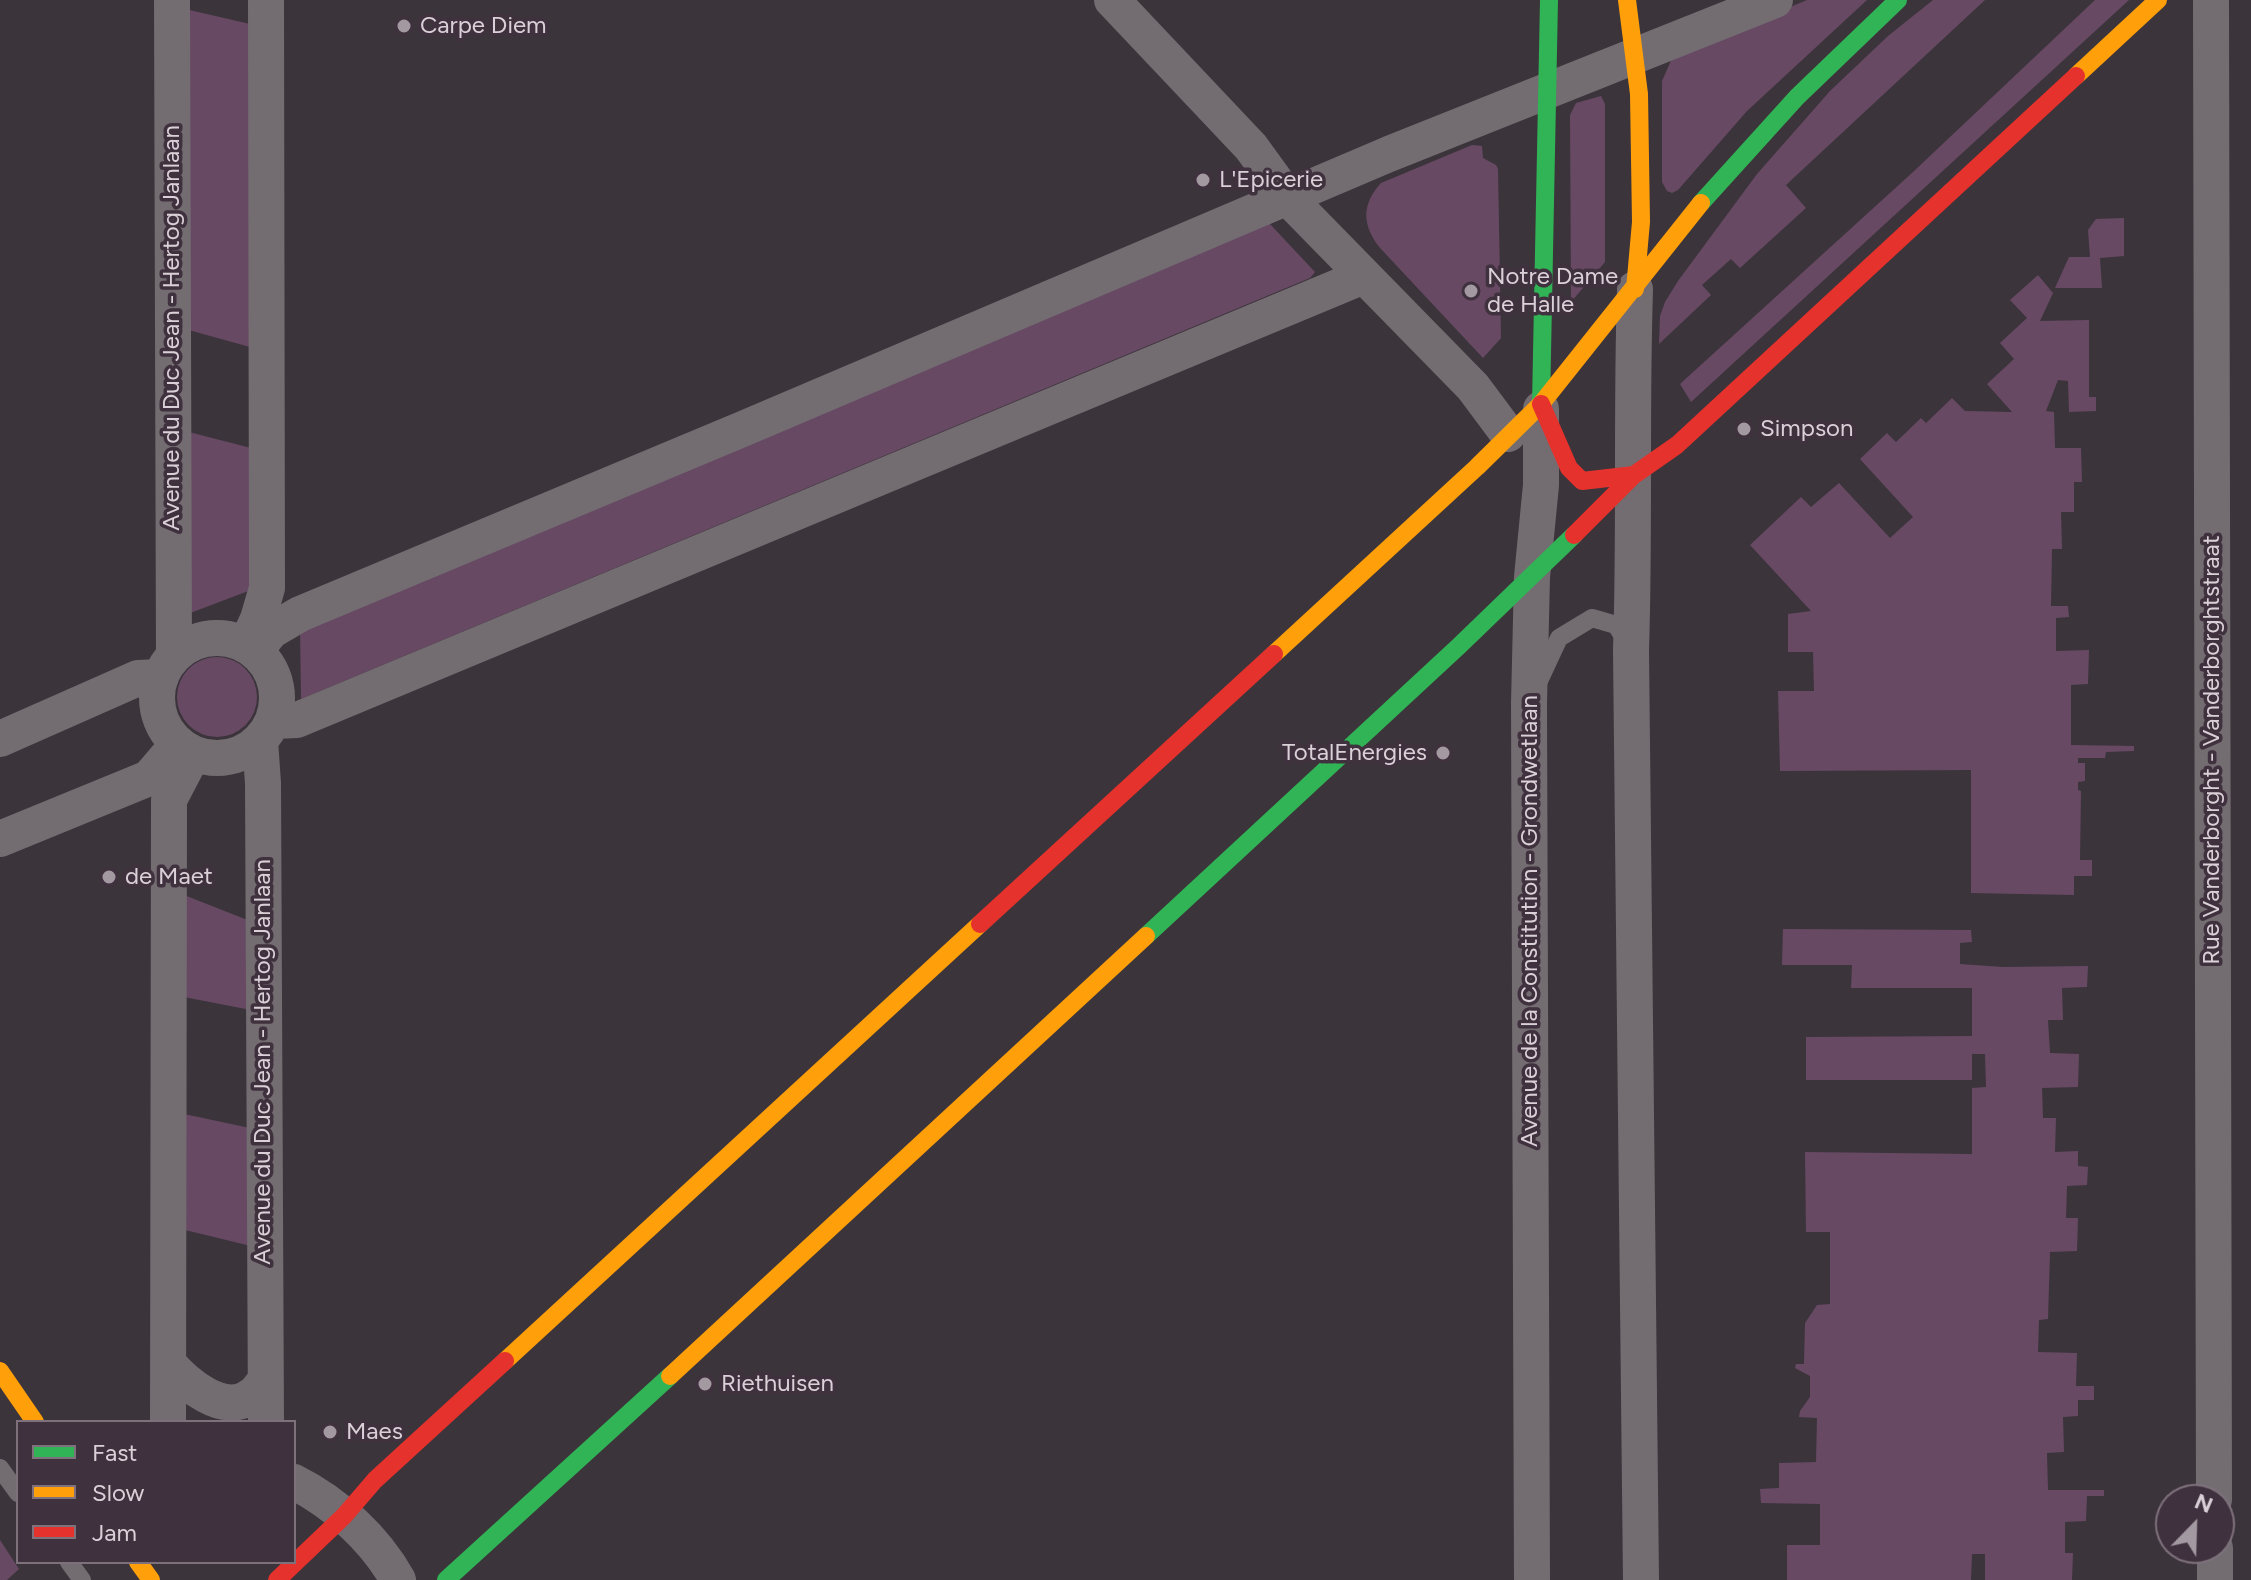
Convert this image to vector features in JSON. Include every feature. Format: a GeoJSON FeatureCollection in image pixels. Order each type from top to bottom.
{"type":"FeatureCollection","features":[{"type":"Feature","properties":{"kind":"main road"},"geometry":{"type":"LineString","coordinates":[[1549,0],[1541,404],[1569,468],[1582,481],[1634,475]]}},
{"type":"Feature","properties":{"kind":"main road"},"geometry":{"type":"LineString","coordinates":[[1627,0],[1639,94],[1641,222],[1635,289]]}},
{"type":"Feature","properties":{"kind":"main road"},"geometry":{"type":"LineString","coordinates":[[296,1562],[344,1516],[375,1480],[1411,528],[1541,404],[1699,206],[1797,97],[1898,0]]}},
{"type":"Feature","properties":{"kind":"main road"},"geometry":{"type":"LineString","coordinates":[[446,1580],[739,1313],[1532,577],[1634,475],[1677,445],[2158,0]]}},
{"type":"Feature","properties":{"kind":"main road"},"geometry":{"type":"LineString","coordinates":[[0,1371],[34,1420]]}},
{"type":"Feature","properties":{"kind":"main road"},"geometry":{"type":"LineString","coordinates":[[277,1580],[294,1564]]}},
{"type":"Feature","properties":{"kind":"street","name":"Avenue du Duc Jean - Hertog Janlaan"},"geometry":{"type":"LineString","coordinates":[[167,666],[172,0]]}},
{"type":"Feature","properties":{"kind":"street"},"geometry":{"type":"LineString","coordinates":[[250,648],[267,588],[266,0]]}},
{"type":"Feature","properties":{"kind":"street"},"geometry":{"type":"LineString","coordinates":[[1112,0],[1251,147],[1288,198],[1473,387],[1508,434]]}},
{"type":"Feature","properties":{"kind":"street"},"geometry":{"type":"LineString","coordinates":[[250,648],[300,614],[1389,154],[1775,0]]}},
{"type":"Feature","properties":{"kind":"street","name":"Rue Vanderborght - Vanderborghtstraat"},"geometry":{"type":"LineString","coordinates":[[2211,0],[2214,1484]]}},
{"type":"Feature","properties":{"kind":"street"},"geometry":{"type":"LineString","coordinates":[[167,666],[157,701],[163,725],[186,749],[217,759],[240,754],[267,731],[1364,276]]}},
{"type":"Feature","properties":{"kind":"street"},"geometry":{"type":"LineString","coordinates":[[1635,289],[1631,392],[1634,475],[1631,650],[1641,1580]]}},
{"type":"Feature","properties":{"kind":"street","name":"Avenue de la Constitution - Grondwetlaan"},"geometry":{"type":"LineString","coordinates":[[1532,1580],[1529,703],[1532,577],[1541,485],[1541,404]]}},
{"type":"Feature","properties":{"kind":"street"},"geometry":{"type":"LineString","coordinates":[[0,739],[167,666],[195,642],[221,638],[250,648],[272,671],[278,696],[267,731]]}},
{"type":"Feature","properties":{"kind":"street","name":"Avenue du Duc Jean - Hertog Janlaan"},"geometry":{"type":"LineString","coordinates":[[266,1420],[263,783],[267,731]]}},
{"type":"Feature","properties":{"kind":"street"},"geometry":{"type":"LineString","coordinates":[[0,839],[149,778],[186,749]]}},
{"type":"Feature","properties":{"kind":"street"},"geometry":{"type":"LineString","coordinates":[[168,1420],[169,800],[186,749]]}},
{"type":"Feature","properties":{"kind":"street"},"geometry":{"type":"LineString","coordinates":[[168,1363],[184,1382],[210,1398],[232,1402],[249,1398],[264,1382]]}},
{"type":"Feature","properties":{"kind":"street"},"geometry":{"type":"LineString","coordinates":[[296,1483],[344,1516],[392,1568]]}},
{"type":"Feature","properties":{"kind":"lane"},"geometry":{"type":"LineString","coordinates":[[1529,703],[1559,638],[1592,618],[1616,625],[1631,650]]}},
{"type":"Feature","properties":{"kind":"lane"},"geometry":{"type":"LineString","coordinates":[[0,1468],[16,1490]]}},
{"type":"Feature","properties":{"kind":"shaded area"},"geometry":{"type":"Polygon","coordinates":[[[1807,0],[1867,0],[1747,111],[1678,190],[1672,193],[1667,191],[1662,182],[1662,81],[1673,56],[1807,0]]]}},
{"type":"Feature","properties":{"kind":"shaded area"},"geometry":{"type":"Polygon","coordinates":[[[1933,0],[1985,0],[1786,185],[1806,208],[1740,268],[1731,259],[1702,285],[1711,295],[1659,344],[1660,316],[1665,302],[1757,174],[1830,91],[1888,36],[1933,0]]]}},
{"type":"Feature","properties":{"kind":"shaded area"},"geometry":{"type":"Polygon","coordinates":[[[2095,0],[2129,0],[1691,402],[1680,384],[1913,172],[2095,0]]]}},
{"type":"Feature","properties":{"kind":"shaded area"},"geometry":{"type":"Polygon","coordinates":[[[185,9],[250,24],[250,347],[185,329],[185,9]]]}},
{"type":"Feature","properties":{"kind":"shaded area"},"geometry":{"type":"Polygon","coordinates":[[[1601,96],[1605,104],[1605,262],[1571,302],[1570,115],[1576,103],[1601,96]]]}},
{"type":"Feature","properties":{"kind":"shaded area"},"geometry":{"type":"Polygon","coordinates":[[[1472,145],[1482,146],[1483,158],[1498,169],[1501,338],[1483,358],[1381,249],[1370,232],[1366,216],[1370,199],[1381,183],[1472,145]]]}},
{"type":"Feature","properties":{"kind":"shaded area"},"geometry":{"type":"Polygon","coordinates":[[[2124,218],[2124,256],[2100,258],[2102,288],[2055,288],[2069,257],[2090,257],[2088,230],[2096,219],[2124,218]]]}},
{"type":"Feature","properties":{"kind":"shaded area"},"geometry":{"type":"Polygon","coordinates":[[[1269,223],[1315,272],[1310,278],[301,699],[300,627],[1269,223]]]}},
{"type":"Feature","properties":{"kind":"shaded area"},"geometry":{"type":"Polygon","coordinates":[[[2038,275],[2053,293],[2040,321],[2089,320],[2089,397],[2096,397],[2096,411],[2069,412],[2068,381],[2058,380],[2046,411],[2054,412],[2055,448],[2081,448],[2082,482],[2074,482],[2074,512],[2061,512],[2062,549],[2052,549],[2051,606],[2068,606],[2069,617],[2056,618],[2056,651],[2089,650],[2088,684],[2071,685],[2071,745],[2134,746],[2134,751],[2106,752],[2105,758],[2078,758],[2078,763],[2085,763],[2085,781],[2078,782],[2078,790],[2081,791],[2080,860],[2092,860],[2092,876],[2074,876],[2074,895],[1971,893],[1971,770],[1780,771],[1778,691],[1814,691],[1813,652],[1788,652],[1788,614],[1811,611],[1750,545],[1801,497],[1811,507],[1839,483],[1890,538],[1913,517],[1860,459],[1887,433],[1896,442],[1921,418],[1926,423],[1952,398],[1965,411],[2012,412],[1987,384],[2014,359],[2000,343],[2027,318],[2010,300],[2038,275]]]}},
{"type":"Feature","properties":{"kind":"shaded area"},"geometry":{"type":"Polygon","coordinates":[[[185,431],[251,448],[251,590],[185,615],[185,431]]]}},
{"type":"Feature","properties":{"kind":"shaded area"},"geometry":{"type":"Polygon","coordinates":[[[217,657],[232,660],[245,669],[254,682],[257,697],[254,712],[245,725],[232,734],[217,737],[202,734],[189,725],[180,712],[177,697],[180,682],[189,669],[202,660],[217,657]]]}},
{"type":"Feature","properties":{"kind":"shaded area"},"geometry":{"type":"Polygon","coordinates":[[[184,895],[250,921],[251,1010],[184,997],[184,895]]]}},
{"type":"Feature","properties":{"kind":"shaded area"},"geometry":{"type":"Polygon","coordinates":[[[1783,929],[1971,930],[1972,942],[1960,943],[1960,964],[2088,966],[2087,987],[2062,988],[2063,1020],[2048,1020],[2050,1053],[2079,1054],[2078,1087],[2042,1088],[2043,1118],[2056,1118],[2055,1152],[2078,1151],[2078,1166],[2088,1167],[2087,1185],[2067,1186],[2066,1218],[2078,1218],[2077,1251],[2050,1252],[2048,1319],[2039,1320],[2038,1352],[2077,1353],[2076,1386],[2094,1386],[2094,1400],[2078,1400],[2078,1416],[2063,1417],[2064,1452],[2047,1453],[2048,1490],[2104,1490],[2104,1496],[2087,1496],[2086,1521],[2065,1522],[2065,1553],[2073,1553],[2072,1580],[1985,1580],[1985,1554],[1972,1554],[1971,1580],[1787,1580],[1787,1545],[1820,1545],[1820,1504],[1761,1503],[1760,1489],[1779,1488],[1779,1463],[1816,1462],[1817,1418],[1799,1417],[1810,1397],[1810,1376],[1795,1368],[1796,1364],[1804,1364],[1805,1323],[1817,1305],[1830,1304],[1830,1232],[1806,1232],[1805,1152],[1972,1154],[1972,1088],[1986,1087],[1985,1054],[1972,1054],[1972,1080],[1806,1080],[1806,1037],[1972,1036],[1972,988],[1851,988],[1852,965],[1782,965],[1783,929]]]}},
{"type":"Feature","properties":{"kind":"shaded area"},"geometry":{"type":"Polygon","coordinates":[[[184,1114],[250,1128],[251,1246],[185,1230],[184,1114]]]}},
{"type":"Feature","properties":{"kind":"shaded area"},"geometry":{"type":"Polygon","coordinates":[[[0,1540],[19,1569],[7,1580],[0,1580],[0,1540]]]}},
{"type":"Feature","properties":{"kind":"traffic: fast"},"geometry":{"type":"LineString","coordinates":[[1541,404],[1549,0]]}},
{"type":"Feature","properties":{"kind":"traffic: fast"},"geometry":{"type":"LineString","coordinates":[[1701,203],[1797,97],[1898,0]]}},
{"type":"Feature","properties":{"kind":"traffic: fast"},"geometry":{"type":"LineString","coordinates":[[1146,936],[1574,535]]}},
{"type":"Feature","properties":{"kind":"traffic: fast"},"geometry":{"type":"LineString","coordinates":[[446,1580],[670,1376]]}},
{"type":"Feature","properties":{"kind":"traffic: slow"},"geometry":{"type":"LineString","coordinates":[[1627,0],[1639,94],[1641,222],[1635,289]]}},
{"type":"Feature","properties":{"kind":"traffic: slow"},"geometry":{"type":"LineString","coordinates":[[2076,76],[2158,0]]}},
{"type":"Feature","properties":{"kind":"traffic: slow"},"geometry":{"type":"LineString","coordinates":[[1274,654],[1541,404],[1701,203]]}},
{"type":"Feature","properties":{"kind":"traffic: slow"},"geometry":{"type":"LineString","coordinates":[[505,1361],[980,924]]}},
{"type":"Feature","properties":{"kind":"traffic: slow"},"geometry":{"type":"LineString","coordinates":[[670,1376],[1146,936]]}},
{"type":"Feature","properties":{"kind":"traffic: slow"},"geometry":{"type":"LineString","coordinates":[[0,1371],[34,1420]]}},
{"type":"Feature","properties":{"kind":"traffic: slow"},"geometry":{"type":"LineString","coordinates":[[139,1564],[151,1580]]}},
{"type":"Feature","properties":{"kind":"traffic: jam"},"geometry":{"type":"LineString","coordinates":[[1574,535],[1634,475],[1677,445],[2076,76]]}},
{"type":"Feature","properties":{"kind":"traffic: jam"},"geometry":{"type":"LineString","coordinates":[[1541,404],[1569,468],[1582,481],[1634,475]]}},
{"type":"Feature","properties":{"kind":"traffic: jam"},"geometry":{"type":"LineString","coordinates":[[980,924],[1274,654]]}},
{"type":"Feature","properties":{"kind":"traffic: jam"},"geometry":{"type":"LineString","coordinates":[[296,1562],[344,1516],[375,1480],[505,1361]]}},
{"type":"Feature","properties":{"kind":"traffic: jam"},"geometry":{"type":"LineString","coordinates":[[277,1580],[294,1564]]}},
{"type":"Feature","properties":{"kind":"place","name":"Carpe Diem"},"geometry":{"type":"Point","coordinates":[404,26]}},
{"type":"Feature","properties":{"kind":"place","name":"L'Epicerie"},"geometry":{"type":"Point","coordinates":[1203,180]}},
{"type":"Feature","properties":{"kind":"place","name":"Notre Dame de Halle"},"geometry":{"type":"Point","coordinates":[1471,291]}},
{"type":"Feature","properties":{"kind":"place","name":"Simpson"},"geometry":{"type":"Point","coordinates":[1744,429]}},
{"type":"Feature","properties":{"kind":"place","name":"TotalEnergies"},"geometry":{"type":"Point","coordinates":[1443,753]}},
{"type":"Feature","properties":{"kind":"place","name":"de Maet"},"geometry":{"type":"Point","coordinates":[109,877]}},
{"type":"Feature","properties":{"kind":"place","name":"Riethuisen"},"geometry":{"type":"Point","coordinates":[705,1384]}},
{"type":"Feature","properties":{"kind":"place","name":"Maes"},"geometry":{"type":"Point","coordinates":[330,1432]}}]}
